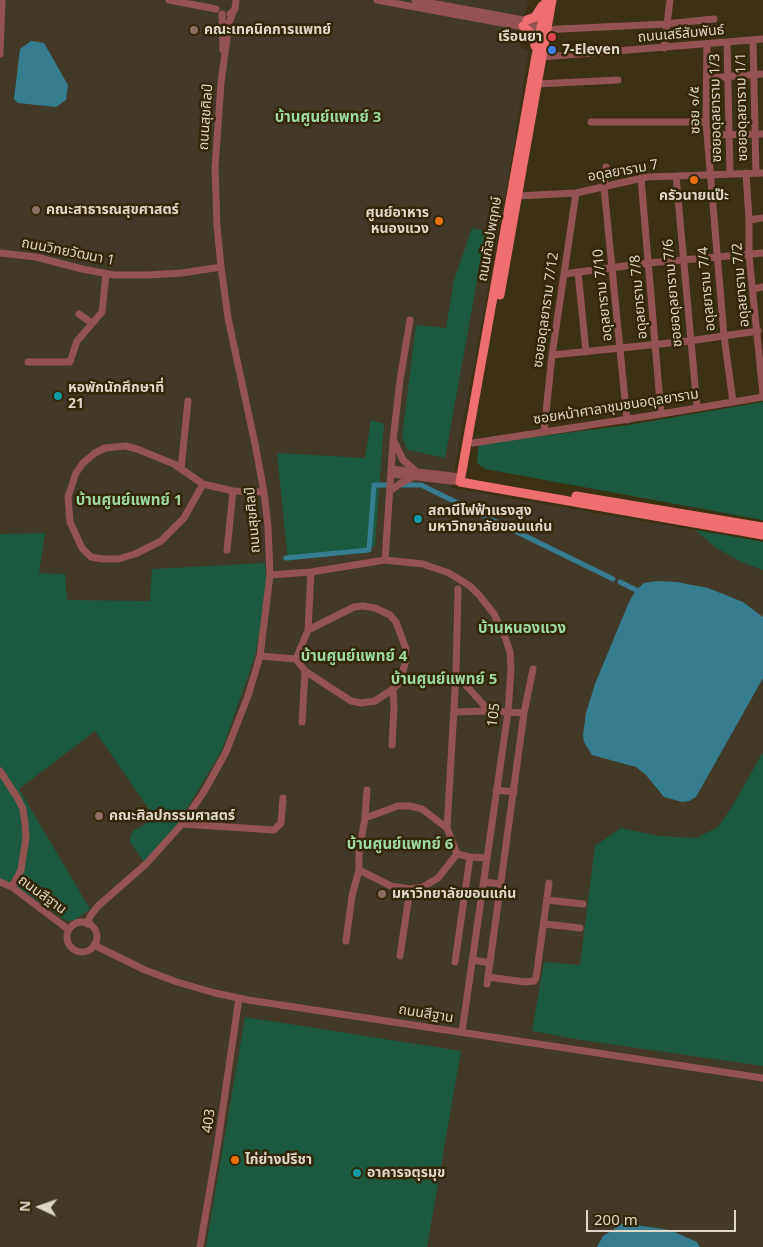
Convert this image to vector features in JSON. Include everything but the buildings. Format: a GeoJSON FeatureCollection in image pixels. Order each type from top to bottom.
{"type":"FeatureCollection","features":[{"type":"Feature","properties":{"kind":"main road"},"geometry":{"type":"LineString","coordinates":[[534,71],[534,38],[525,23],[538,14],[545,0]]}},
{"type":"Feature","properties":{"kind":"main road","name":"ถนนกัลปพฤกษ์"},"geometry":{"type":"LineString","coordinates":[[463,479],[473,443],[542,57],[545,0]]}},
{"type":"Feature","properties":{"kind":"main road","name":"ถนนกัลปพฤกษ์"},"geometry":{"type":"LineString","coordinates":[[463,479],[534,71],[552,0]]}},
{"type":"Feature","properties":{"kind":"main road"},"geometry":{"type":"LineString","coordinates":[[463,479],[737,526],[763,527]]}},
{"type":"Feature","properties":{"kind":"main road"},"geometry":{"type":"LineString","coordinates":[[737,526],[763,535]]}},
{"type":"Feature","properties":{"kind":"street"},"geometry":{"type":"LineString","coordinates":[[0,54],[2,0]]}},
{"type":"Feature","properties":{"kind":"street"},"geometry":{"type":"LineString","coordinates":[[169,0],[228,14],[233,12]]}},
{"type":"Feature","properties":{"kind":"street"},"geometry":{"type":"LineString","coordinates":[[215,0],[219,12],[224,60]]}},
{"type":"Feature","properties":{"kind":"street"},"geometry":{"type":"LineString","coordinates":[[377,0],[429,4]]}},
{"type":"Feature","properties":{"kind":"street"},"geometry":{"type":"LineString","coordinates":[[415,0],[544,27],[666,24],[714,19]]}},
{"type":"Feature","properties":{"kind":"street"},"geometry":{"type":"LineString","coordinates":[[664,48],[670,0]]}},
{"type":"Feature","properties":{"kind":"street"},"geometry":{"type":"LineString","coordinates":[[224,60],[229,23],[239,1]]}},
{"type":"Feature","properties":{"kind":"street","name":"ถนนเสรีสัมพันธ์"},"geometry":{"type":"LineString","coordinates":[[542,57],[763,39]]}},
{"type":"Feature","properties":{"kind":"street","name":"ซอยอดุลยาราม 1/1"},"geometry":{"type":"LineString","coordinates":[[753,40],[760,173]]}},
{"type":"Feature","properties":{"kind":"street","name":"ซอยอดุลยาราม 1/3"},"geometry":{"type":"LineString","coordinates":[[727,42],[730,173]]}},
{"type":"Feature","properties":{"kind":"street","name":"ซอย ๑/๕"},"geometry":{"type":"LineString","coordinates":[[707,44],[706,122],[711,174]]}},
{"type":"Feature","properties":{"kind":"street","name":"ถนนสุขศิลป์"},"geometry":{"type":"LineString","coordinates":[[88,924],[91,915],[98,906],[146,864],[182,824],[205,790],[226,752],[248,696],[260,656],[270,575],[268,527],[264,492],[230,327],[221,267],[216,168],[224,60]]}},
{"type":"Feature","properties":{"kind":"street"},"geometry":{"type":"LineString","coordinates":[[707,78],[763,74]]}},
{"type":"Feature","properties":{"kind":"street"},"geometry":{"type":"LineString","coordinates":[[537,84],[618,80]]}},
{"type":"Feature","properties":{"kind":"street"},"geometry":{"type":"LineString","coordinates":[[591,122],[706,122]]}},
{"type":"Feature","properties":{"kind":"street"},"geometry":{"type":"LineString","coordinates":[[707,135],[759,134]]}},
{"type":"Feature","properties":{"kind":"street","name":"อดุลยาราม 7/10"},"geometry":{"type":"LineString","coordinates":[[606,167],[604,187],[627,420]]}},
{"type":"Feature","properties":{"kind":"street","name":"อดุลยาราม 7"},"geometry":{"type":"LineString","coordinates":[[518,196],[576,193],[641,178],[746,172],[760,173]]}},
{"type":"Feature","properties":{"kind":"street","name":"อดุลยาราม 7/2"},"geometry":{"type":"LineString","coordinates":[[746,172],[750,220],[750,255],[761,350],[763,396]]}},
{"type":"Feature","properties":{"kind":"street","name":"อดุลยาราม 7/4"},"geometry":{"type":"LineString","coordinates":[[711,174],[724,336],[733,402]]}},
{"type":"Feature","properties":{"kind":"street","name":"ซอยอดุลยาราม 7/6"},"geometry":{"type":"LineString","coordinates":[[676,176],[682,260],[697,407]]}},
{"type":"Feature","properties":{"kind":"street","name":"อดุลยาราม 7/8"},"geometry":{"type":"LineString","coordinates":[[641,178],[661,414]]}},
{"type":"Feature","properties":{"kind":"street","name":"ซอยอดุลยาราม 7/12"},"geometry":{"type":"LineString","coordinates":[[544,431],[552,355],[576,193]]}},
{"type":"Feature","properties":{"kind":"street"},"geometry":{"type":"LineString","coordinates":[[750,220],[763,218]]}},
{"type":"Feature","properties":{"kind":"street","name":"ถนนวิทยวัฒนา 1"},"geometry":{"type":"LineString","coordinates":[[0,252],[36,256],[106,274],[148,276],[221,267]]}},
{"type":"Feature","properties":{"kind":"street"},"geometry":{"type":"LineString","coordinates":[[564,274],[648,263],[763,253]]}},
{"type":"Feature","properties":{"kind":"street"},"geometry":{"type":"LineString","coordinates":[[578,272],[586,352]]}},
{"type":"Feature","properties":{"kind":"street"},"geometry":{"type":"LineString","coordinates":[[28,362],[70,362],[76,341],[102,312],[106,274]]}},
{"type":"Feature","properties":{"kind":"street"},"geometry":{"type":"LineString","coordinates":[[753,289],[763,287]]}},
{"type":"Feature","properties":{"kind":"street"},"geometry":{"type":"LineString","coordinates":[[79,314],[92,323]]}},
{"type":"Feature","properties":{"kind":"street"},"geometry":{"type":"LineString","coordinates":[[385,560],[393,441],[400,380],[410,320]]}},
{"type":"Feature","properties":{"kind":"street"},"geometry":{"type":"LineString","coordinates":[[552,355],[690,341],[758,331]]}},
{"type":"Feature","properties":{"kind":"street","name":"ซอยหน้าศาลาชุมชนอดุลยาราม"},"geometry":{"type":"LineString","coordinates":[[473,443],[627,420],[763,396]]}},
{"type":"Feature","properties":{"kind":"street"},"geometry":{"type":"LineString","coordinates":[[181,469],[188,401]]}},
{"type":"Feature","properties":{"kind":"street"},"geometry":{"type":"LineString","coordinates":[[393,441],[403,460],[417,475]]}},
{"type":"Feature","properties":{"kind":"street"},"geometry":{"type":"LineString","coordinates":[[203,484],[184,518],[161,542],[118,560],[91,556],[82,548],[70,522],[68,497],[76,473],[83,463],[104,448],[126,446],[152,455],[181,469],[203,484],[233,491],[264,492]]}},
{"type":"Feature","properties":{"kind":"street"},"geometry":{"type":"LineString","coordinates":[[391,472],[463,479]]}},
{"type":"Feature","properties":{"kind":"street"},"geometry":{"type":"LineString","coordinates":[[390,491],[417,475]]}},
{"type":"Feature","properties":{"kind":"street"},"geometry":{"type":"LineString","coordinates":[[227,550],[233,491]]}},
{"type":"Feature","properties":{"kind":"street","name":"105"},"geometry":{"type":"LineString","coordinates":[[270,575],[311,572],[385,560],[423,564],[443,571],[470,586],[487,603],[500,624],[510,652],[511,670],[508,712],[462,1032]]}},
{"type":"Feature","properties":{"kind":"street"},"geometry":{"type":"LineString","coordinates":[[296,659],[308,630],[311,572]]}},
{"type":"Feature","properties":{"kind":"street"},"geometry":{"type":"LineString","coordinates":[[457,854],[447,828],[456,674],[458,590]]}},
{"type":"Feature","properties":{"kind":"street"},"geometry":{"type":"LineString","coordinates":[[260,656],[296,659],[305,671],[351,701],[361,704],[376,701],[399,683],[405,664],[406,649],[396,622],[390,616],[375,608],[363,606],[354,608],[308,630]]}},
{"type":"Feature","properties":{"kind":"street"},"geometry":{"type":"LineString","coordinates":[[533,669],[524,713],[487,980],[534,981],[537,975],[549,883]]}},
{"type":"Feature","properties":{"kind":"street"},"geometry":{"type":"LineString","coordinates":[[302,722],[305,671]]}},
{"type":"Feature","properties":{"kind":"street"},"geometry":{"type":"LineString","coordinates":[[456,674],[489,711]]}},
{"type":"Feature","properties":{"kind":"street"},"geometry":{"type":"LineString","coordinates":[[392,746],[393,689]]}},
{"type":"Feature","properties":{"kind":"street"},"geometry":{"type":"LineString","coordinates":[[454,712],[524,713]]}},
{"type":"Feature","properties":{"kind":"street"},"geometry":{"type":"LineString","coordinates":[[0,771],[22,809],[26,838],[21,870],[12,887]]}},
{"type":"Feature","properties":{"kind":"street"},"geometry":{"type":"LineString","coordinates":[[346,941],[352,896],[358,870],[367,790]]}},
{"type":"Feature","properties":{"kind":"street"},"geometry":{"type":"LineString","coordinates":[[496,790],[514,792]]}},
{"type":"Feature","properties":{"kind":"street"},"geometry":{"type":"LineString","coordinates":[[182,824],[274,830],[281,823],[283,798]]}},
{"type":"Feature","properties":{"kind":"street"},"geometry":{"type":"LineString","coordinates":[[365,818],[398,806],[410,806],[422,809],[447,828]]}},
{"type":"Feature","properties":{"kind":"street"},"geometry":{"type":"LineString","coordinates":[[457,854],[487,858]]}},
{"type":"Feature","properties":{"kind":"street"},"geometry":{"type":"LineString","coordinates":[[358,870],[381,882],[410,889],[423,887],[438,878],[457,854]]}},
{"type":"Feature","properties":{"kind":"street"},"geometry":{"type":"LineString","coordinates":[[455,962],[470,857]]}},
{"type":"Feature","properties":{"kind":"street","name":"ถนนสีฐาน"},"geometry":{"type":"LineString","coordinates":[[0,882],[12,887],[70,930]]}},
{"type":"Feature","properties":{"kind":"street"},"geometry":{"type":"LineString","coordinates":[[484,882],[501,884]]}},
{"type":"Feature","properties":{"kind":"street"},"geometry":{"type":"LineString","coordinates":[[400,956],[410,889]]}},
{"type":"Feature","properties":{"kind":"street"},"geometry":{"type":"LineString","coordinates":[[548,900],[583,904]]}},
{"type":"Feature","properties":{"kind":"street","name":"ถนนสีฐาน"},"geometry":{"type":"LineString","coordinates":[[88,924],[76,924],[70,930],[67,938],[73,949],[85,952],[94,945],[145,970],[215,993],[763,1078]]}},
{"type":"Feature","properties":{"kind":"street"},"geometry":{"type":"LineString","coordinates":[[88,924],[95,930],[94,945]]}},
{"type":"Feature","properties":{"kind":"street"},"geometry":{"type":"LineString","coordinates":[[544,924],[580,928]]}},
{"type":"Feature","properties":{"kind":"street"},"geometry":{"type":"LineString","coordinates":[[473,960],[490,963]]}},
{"type":"Feature","properties":{"kind":"street","name":"403"},"geometry":{"type":"LineString","coordinates":[[200,1247],[239,998]]}},
{"type":"Feature","properties":{"kind":"shaded area","name":"มหาวิทยาลัยขอนแก่น"},"geometry":{"type":"Polygon","coordinates":[[[0,0],[528,0],[520,47],[529,51],[506,191],[451,488],[763,542],[763,1247],[0,1247],[0,0]]]}},
{"type":"Feature","properties":{"kind":"green space"},"geometry":{"type":"Polygon","coordinates":[[[472,228],[486,231],[445,458],[408,450],[402,438],[416,325],[446,328],[454,280],[472,228]]]}},
{"type":"Feature","properties":{"kind":"green space"},"geometry":{"type":"Polygon","coordinates":[[[763,402],[763,520],[485,469],[478,464],[479,444],[629,425],[763,402]]]}},
{"type":"Feature","properties":{"kind":"green space"},"geometry":{"type":"Polygon","coordinates":[[[371,420],[384,424],[375,546],[288,561],[277,453],[365,458],[371,420]]]}},
{"type":"Feature","properties":{"kind":"green space"},"geometry":{"type":"Polygon","coordinates":[[[695,530],[763,542],[763,570],[741,562],[715,547],[695,530]]]}},
{"type":"Feature","properties":{"kind":"green space"},"geometry":{"type":"Polygon","coordinates":[[[45,533],[39,573],[65,574],[67,600],[150,601],[152,569],[265,563],[266,577],[262,618],[255,656],[222,750],[179,822],[144,862],[130,842],[130,837],[133,831],[155,818],[95,731],[19,789],[90,909],[75,920],[68,921],[7,881],[0,879],[0,534],[45,533]]]}},
{"type":"Feature","properties":{"kind":"green space"},"geometry":{"type":"Polygon","coordinates":[[[763,752],[763,1066],[581,1040],[532,1031],[544,962],[580,965],[595,846],[621,828],[659,836],[696,838],[718,827],[733,805],[763,752]]]}},
{"type":"Feature","properties":{"kind":"green space"},"geometry":{"type":"Polygon","coordinates":[[[245,1017],[461,1051],[427,1247],[206,1247],[245,1017]]]}},
{"type":"Feature","properties":{"kind":"water"},"geometry":{"type":"Polygon","coordinates":[[[31,41],[44,43],[68,85],[66,100],[56,107],[18,103],[14,99],[20,49],[31,41]]]}},
{"type":"Feature","properties":{"kind":"water"},"geometry":{"type":"Polygon","coordinates":[[[657,581],[677,582],[708,588],[743,602],[763,617],[763,678],[696,797],[682,802],[664,797],[646,775],[636,767],[592,755],[584,742],[583,735],[586,713],[595,684],[629,602],[636,590],[644,583],[657,581]]]}},
{"type":"Feature","properties":{"kind":"water"},"geometry":{"type":"Polygon","coordinates":[[[622,1224],[670,1230],[697,1242],[700,1247],[597,1247],[603,1236],[622,1224]]]}},
{"type":"Feature","properties":{"kind":"waterway"},"geometry":{"type":"LineString","coordinates":[[286,558],[369,550],[374,485],[386,485]]}},
{"type":"Feature","properties":{"kind":"waterway"},"geometry":{"type":"LineString","coordinates":[[401,485],[421,485],[613,579]]}},
{"type":"Feature","properties":{"kind":"waterway"},"geometry":{"type":"LineString","coordinates":[[620,582],[636,590]]}},
{"type":"Feature","properties":{"kind":"place","name":"คณะเทคนิคการแพทย์"},"geometry":{"type":"Point","coordinates":[194,30]}},
{"type":"Feature","properties":{"kind":"place","name":"เรือนยา"},"geometry":{"type":"Point","coordinates":[552,37]}},
{"type":"Feature","properties":{"kind":"place","name":"7-Eleven"},"geometry":{"type":"Point","coordinates":[552,50]}},
{"type":"Feature","properties":{"kind":"place","name":"ครัวนายแป๊ะ"},"geometry":{"type":"Point","coordinates":[694,180]}},
{"type":"Feature","properties":{"kind":"place","name":"คณะสาธารณสุขศาสตร์"},"geometry":{"type":"Point","coordinates":[36,210]}},
{"type":"Feature","properties":{"kind":"place","name":"ศูนย์อาหาร หนองแวง"},"geometry":{"type":"Point","coordinates":[439,221]}},
{"type":"Feature","properties":{"kind":"place","name":"หอพักนักศึกษาที่ 21"},"geometry":{"type":"Point","coordinates":[58,396]}},
{"type":"Feature","properties":{"kind":"place","name":"สถานีไฟฟ้าแรงสูง มหาวิทยาลัยขอนแก่น"},"geometry":{"type":"Point","coordinates":[418,519]}},
{"type":"Feature","properties":{"kind":"place","name":"คณะศิลปกรรมศาสตร์"},"geometry":{"type":"Point","coordinates":[99,816]}},
{"type":"Feature","properties":{"kind":"place","name":"มหาวิทยาลัยขอนแก่น"},"geometry":{"type":"Point","coordinates":[382,894]}},
{"type":"Feature","properties":{"kind":"place","name":"ไก่ย่างปรีชา"},"geometry":{"type":"Point","coordinates":[235,1160]}},
{"type":"Feature","properties":{"kind":"place","name":"อาคารจตุรมุข"},"geometry":{"type":"Point","coordinates":[357,1173]}},
{"type":"Feature","properties":{"kind":"district","name":"บ้านศูนย์แพทย์ 3"},"geometry":{"type":"Point","coordinates":[328,118]}},
{"type":"Feature","properties":{"kind":"district","name":"บ้านศูนย์แพทย์ 1"},"geometry":{"type":"Point","coordinates":[129,501]}},
{"type":"Feature","properties":{"kind":"district","name":"บ้านหนองแวง"},"geometry":{"type":"Point","coordinates":[522,629]}},
{"type":"Feature","properties":{"kind":"district","name":"บ้านศูนย์แพทย์ 4"},"geometry":{"type":"Point","coordinates":[354,657]}},
{"type":"Feature","properties":{"kind":"district","name":"บ้านศูนย์แพทย์ 5"},"geometry":{"type":"Point","coordinates":[444,680]}},
{"type":"Feature","properties":{"kind":"district","name":"บ้านศูนย์แพทย์ 6"},"geometry":{"type":"Point","coordinates":[400,845]}}]}
